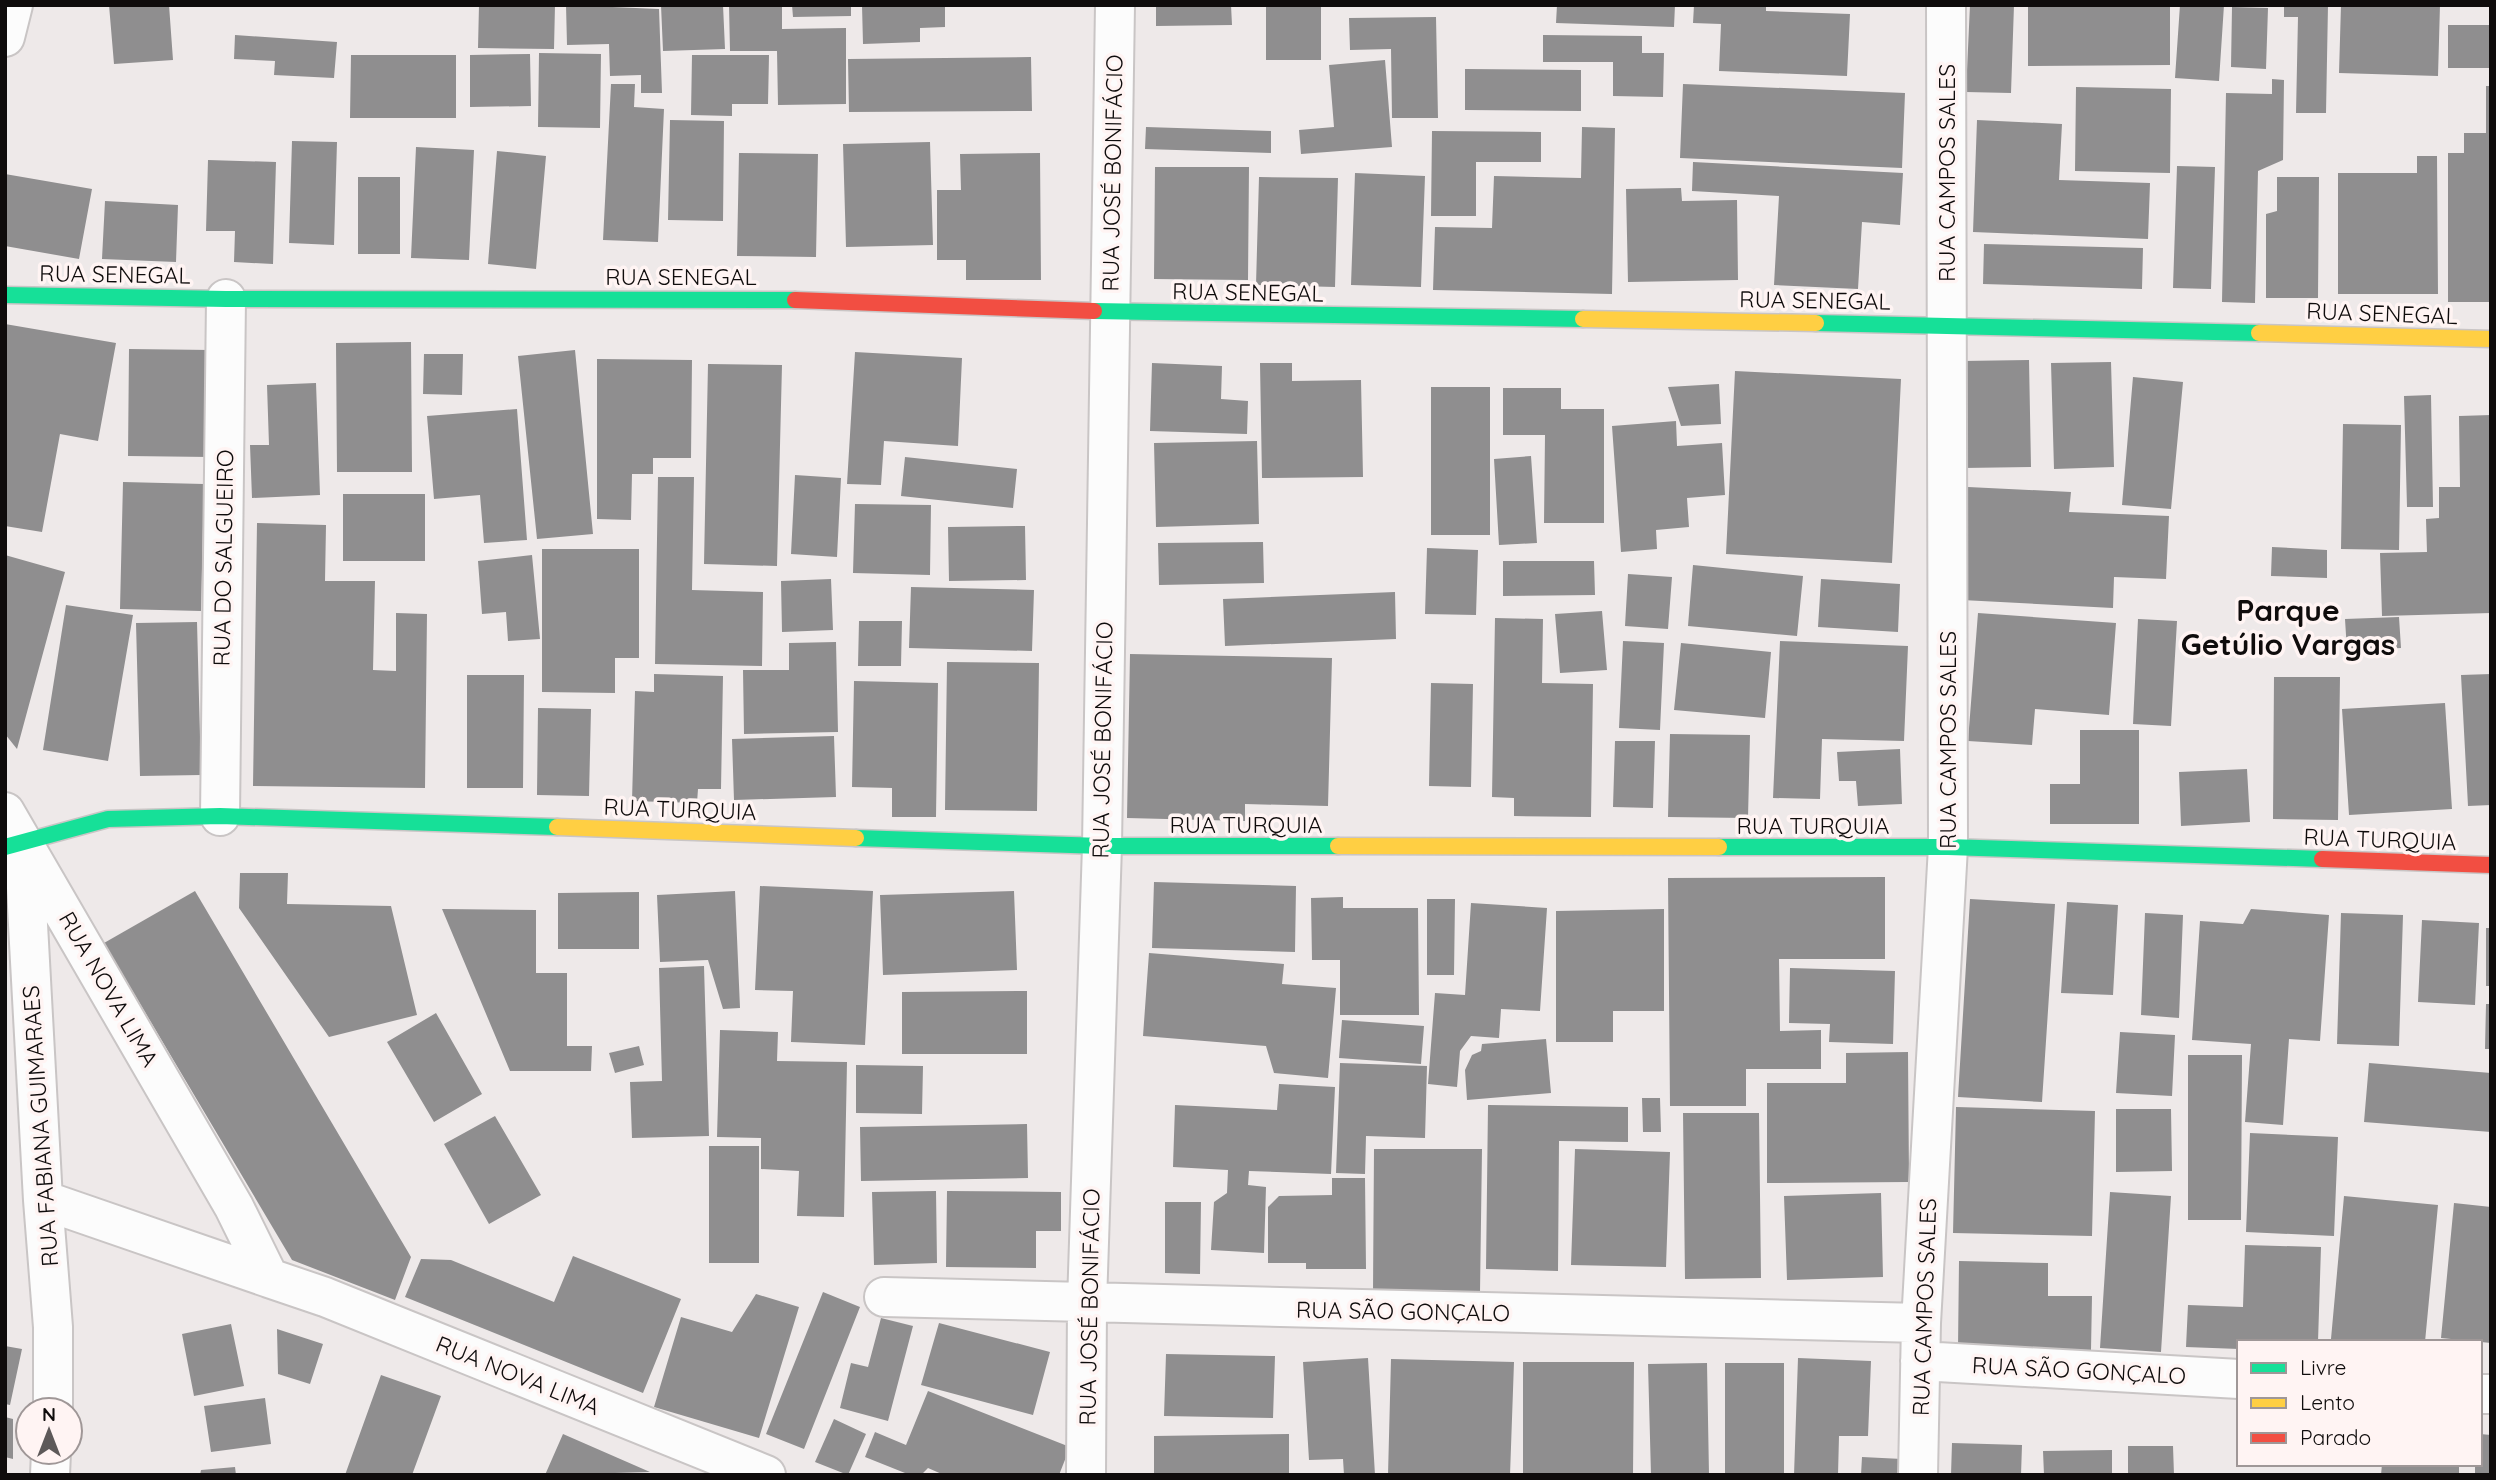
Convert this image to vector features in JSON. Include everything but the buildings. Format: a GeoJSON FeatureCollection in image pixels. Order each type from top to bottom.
{"type":"FeatureCollection","features":[{"type":"Feature","properties":{"kind":"street"},"geometry":{"type":"LineString","coordinates":[[5,37],[13,5]]}},
{"type":"Feature","properties":{"kind":"street","name":"RUA JOSÉ BONIFÁCIO"},"geometry":{"type":"LineString","coordinates":[[1086,1475],[1087,1303],[1101,846],[1115,5]]}},
{"type":"Feature","properties":{"kind":"street","name":"RUA CAMPOS SALES"},"geometry":{"type":"LineString","coordinates":[[1918,1475],[1921,1322],[1948,847],[1946,5]]}},
{"type":"Feature","properties":{"kind":"street","name":"RUA SENEGAL"},"geometry":{"type":"LineString","coordinates":[[5,295],[226,299],[738,298],[1109,312],[1946,325],[2491,339]]}},
{"type":"Feature","properties":{"kind":"street","name":"RUA DO SALGUEIRO"},"geometry":{"type":"LineString","coordinates":[[220,816],[226,299]]}},
{"type":"Feature","properties":{"kind":"street","name":"RUA TURQUIA"},"geometry":{"type":"LineString","coordinates":[[11,834],[108,819],[220,816],[1101,846],[1948,847],[2491,865]]}},
{"type":"Feature","properties":{"kind":"street","name":"RUA FABIANA GUIMARAES"},"geometry":{"type":"LineString","coordinates":[[11,834],[54,1327],[54,1396]]}},
{"type":"Feature","properties":{"kind":"street","name":"RUA NOVA LIMA"},"geometry":{"type":"LineString","coordinates":[[11,834],[234,1207],[269,1278]]}},
{"type":"Feature","properties":{"kind":"street","name":"RUA NOVA LIMA"},"geometry":{"type":"LineString","coordinates":[[43,1200],[336,1301],[766,1475]]}},
{"type":"Feature","properties":{"kind":"street","name":"RUA SÃO GONÇALO"},"geometry":{"type":"LineString","coordinates":[[884,1297],[1921,1322]]}},
{"type":"Feature","properties":{"kind":"street","name":"RUA SÃO GONÇALO"},"geometry":{"type":"LineString","coordinates":[[1920,1360],[2237,1379]]}},
{"type":"Feature","properties":{"kind":"traffic: fast"},"geometry":{"type":"LineString","coordinates":[[5,295],[226,299],[795,300]]}},
{"type":"Feature","properties":{"kind":"traffic: fast"},"geometry":{"type":"LineString","coordinates":[[1094,311],[1583,319]]}},
{"type":"Feature","properties":{"kind":"traffic: fast"},"geometry":{"type":"LineString","coordinates":[[1816,323],[2259,333]]}},
{"type":"Feature","properties":{"kind":"traffic: fast"},"geometry":{"type":"LineString","coordinates":[[5,847],[108,819],[220,816],[557,827]]}},
{"type":"Feature","properties":{"kind":"traffic: fast"},"geometry":{"type":"LineString","coordinates":[[856,838],[1102,846],[1338,846]]}},
{"type":"Feature","properties":{"kind":"traffic: fast"},"geometry":{"type":"LineString","coordinates":[[1719,847],[1948,847],[2322,859]]}},
{"type":"Feature","properties":{"kind":"traffic: slow"},"geometry":{"type":"LineString","coordinates":[[1583,319],[1816,323]]}},
{"type":"Feature","properties":{"kind":"traffic: slow"},"geometry":{"type":"LineString","coordinates":[[2259,333],[2491,339]]}},
{"type":"Feature","properties":{"kind":"traffic: slow"},"geometry":{"type":"LineString","coordinates":[[557,827],[856,838]]}},
{"type":"Feature","properties":{"kind":"traffic: slow"},"geometry":{"type":"LineString","coordinates":[[1338,846],[1719,847]]}},
{"type":"Feature","properties":{"kind":"traffic: jam"},"geometry":{"type":"LineString","coordinates":[[795,300],[1094,311]]}},
{"type":"Feature","properties":{"kind":"traffic: jam"},"geometry":{"type":"LineString","coordinates":[[2322,859],[2491,865]]}},
{"type":"Feature","properties":{"kind":"district","name":"Parque Getúlio Vargas"},"geometry":{"type":"Point","coordinates":[2288,627]}}]}
